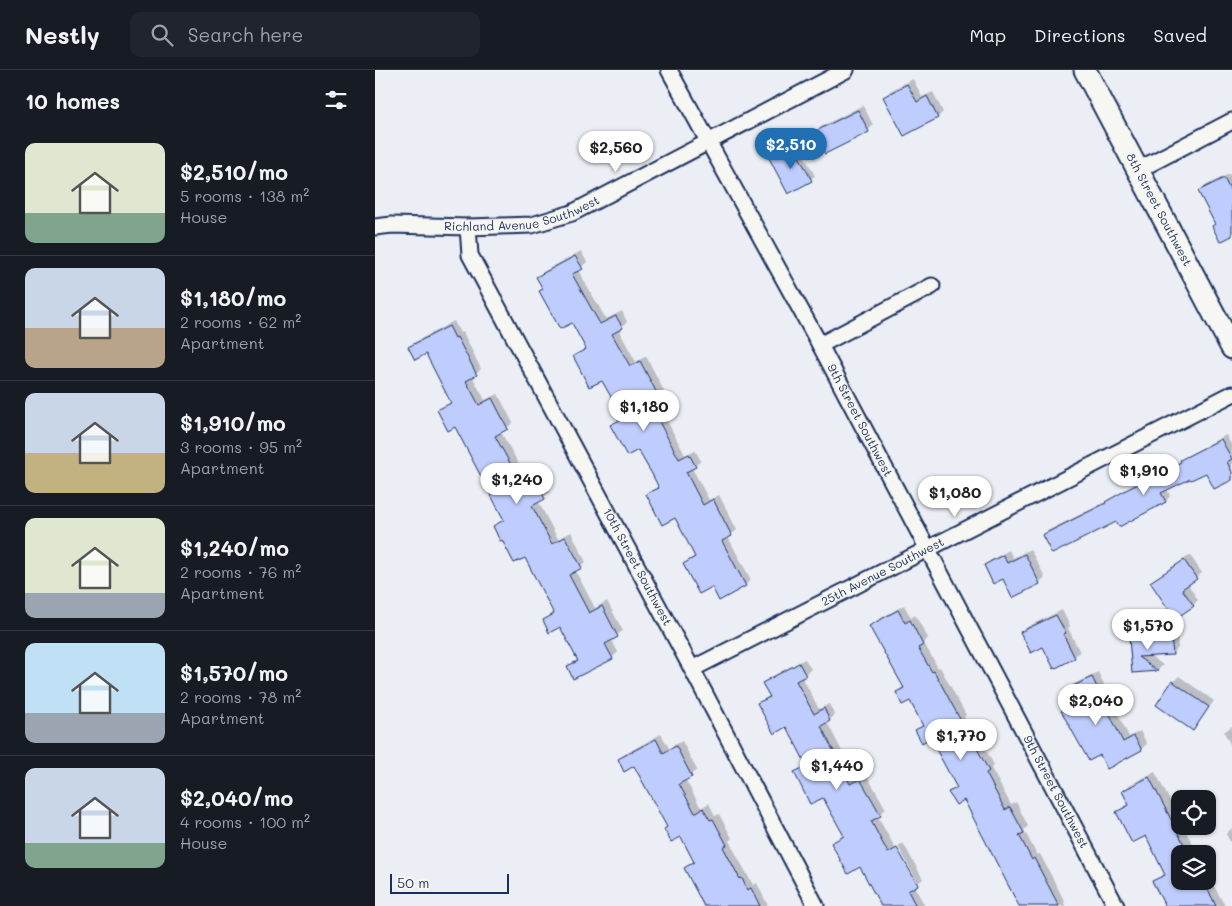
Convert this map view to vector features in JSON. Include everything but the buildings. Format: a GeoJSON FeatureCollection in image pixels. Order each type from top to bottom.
{"type":"FeatureCollection","features":[{"type":"Feature","properties":{"kind":"street","name":"9th Street Southwest"},"geometry":{"type":"LineString","coordinates":[[669,70],[820,345],[1117,906]]}},
{"type":"Feature","properties":{"kind":"street","name":"Richland Avenue Southwest"},"geometry":{"type":"LineString","coordinates":[[375,228],[392,225],[468,227],[532,225],[572,213],[845,70]]}},
{"type":"Feature","properties":{"kind":"street","name":"8th Street Southwest"},"geometry":{"type":"LineString","coordinates":[[1085,70],[1232,348]]}},
{"type":"Feature","properties":{"kind":"street"},"geometry":{"type":"LineString","coordinates":[[1137,170],[1232,121]]}},
{"type":"Feature","properties":{"kind":"street","name":"10th Street Southwest"},"geometry":{"type":"LineString","coordinates":[[468,227],[470,255],[693,669],[816,906]]}},
{"type":"Feature","properties":{"kind":"street"},"geometry":{"type":"LineString","coordinates":[[820,345],[932,286]]}},
{"type":"Feature","properties":{"kind":"street","name":"25th Avenue Southwest"},"geometry":{"type":"LineString","coordinates":[[693,669],[1232,394]]}}]}
